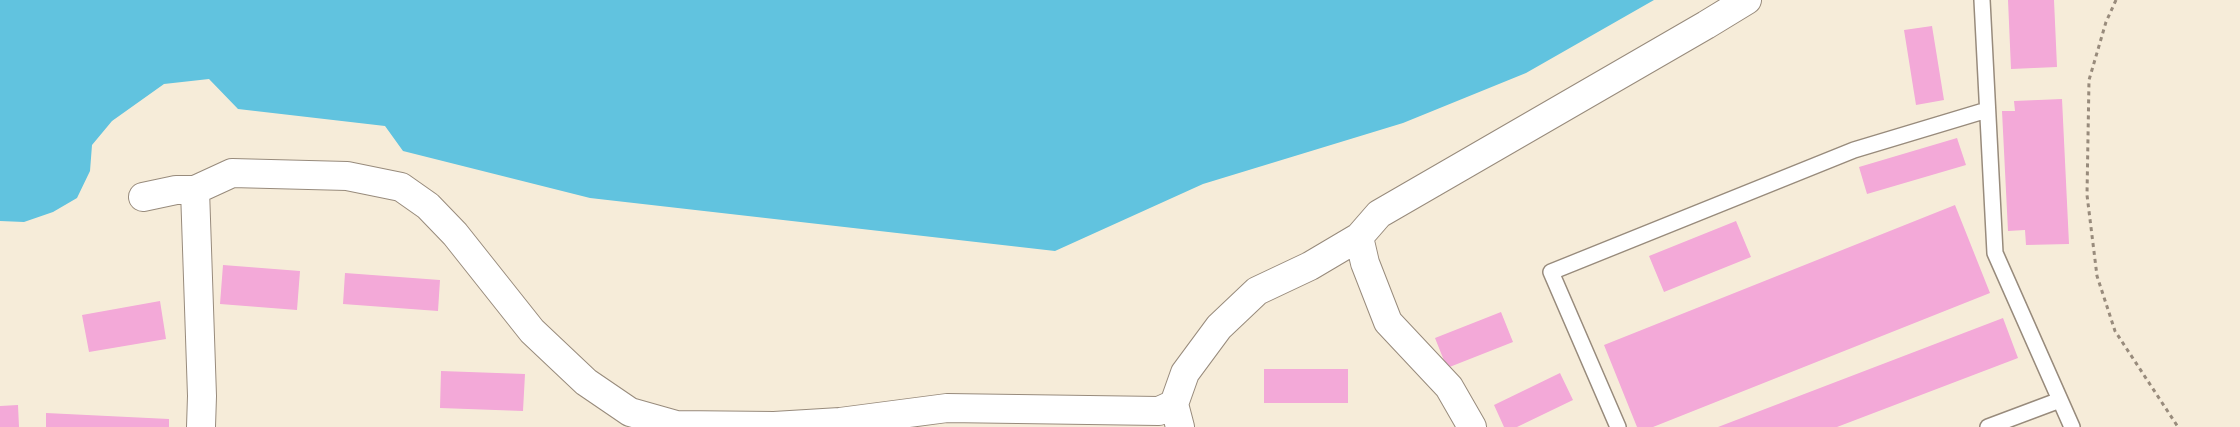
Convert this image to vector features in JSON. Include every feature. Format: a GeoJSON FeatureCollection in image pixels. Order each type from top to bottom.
{"type":"FeatureCollection","features":[{"type":"Feature","properties":{"kind":"street"},"geometry":{"type":"LineString","coordinates":[[143,197],[176,190],[195,190],[232,173],[347,176],[401,187],[428,206],[532,331],[586,382],[630,412],[676,425],[774,426],[840,422],[947,408],[1159,412],[1177,416],[1186,373],[1213,334],[1257,291],[1310,266],[1359,237],[1378,214],[1552,115],[1747,0]]}},
{"type":"Feature","properties":{"kind":"street"},"geometry":{"type":"LineString","coordinates":[[195,190],[201,427]]}},
{"type":"Feature","properties":{"kind":"street"},"geometry":{"type":"LineString","coordinates":[[1359,237],[1365,263],[1388,322],[1449,387],[1472,427]]}},
{"type":"Feature","properties":{"kind":"lane"},"geometry":{"type":"LineString","coordinates":[[1982,0],[1995,253],[2072,427]]}},
{"type":"Feature","properties":{"kind":"lane"},"geometry":{"type":"LineString","coordinates":[[1618,427],[1552,272],[1854,150],[1987,110]]}},
{"type":"Feature","properties":{"kind":"lane"},"geometry":{"type":"LineString","coordinates":[[1988,427],[2060,400]]}},
{"type":"Feature","properties":{"kind":"path"},"geometry":{"type":"LineString","coordinates":[[2116,0],[2106,22],[2089,80],[2087,195],[2097,276],[2115,331],[2178,427]]}},
{"type":"Feature","properties":{"kind":"water"},"geometry":{"type":"Polygon","coordinates":[[[0,0],[1654,0],[1526,73],[1403,123],[1203,184],[1055,251],[590,198],[403,151],[385,126],[238,109],[209,79],[164,84],[112,121],[92,145],[90,171],[77,198],[53,212],[24,222],[0,221],[0,0]]]}},
{"type":"Feature","properties":{"kind":"building"},"geometry":{"type":"Polygon","coordinates":[[[2008,0],[2054,0],[2057,67],[2011,69],[2008,0]]]}},
{"type":"Feature","properties":{"kind":"building"},"geometry":{"type":"Polygon","coordinates":[[[1932,26],[1944,100],[1916,105],[1904,30],[1932,26]]]}},
{"type":"Feature","properties":{"kind":"building"},"geometry":{"type":"Polygon","coordinates":[[[2062,99],[2069,244],[2026,245],[2025,230],[2008,231],[2002,111],[2015,111],[2014,101],[2062,99]]]}},
{"type":"Feature","properties":{"kind":"building"},"geometry":{"type":"Polygon","coordinates":[[[1957,138],[1966,165],[1867,194],[1859,167],[1957,138]]]}},
{"type":"Feature","properties":{"kind":"building"},"geometry":{"type":"Polygon","coordinates":[[[1955,205],[1990,293],[1653,427],[1637,427],[1604,345],[1955,205]]]}},
{"type":"Feature","properties":{"kind":"building"},"geometry":{"type":"Polygon","coordinates":[[[1736,221],[1751,257],[1664,292],[1649,256],[1736,221]]]}},
{"type":"Feature","properties":{"kind":"building"},"geometry":{"type":"Polygon","coordinates":[[[223,265],[300,271],[297,310],[220,304],[223,265]]]}},
{"type":"Feature","properties":{"kind":"building"},"geometry":{"type":"Polygon","coordinates":[[[345,273],[440,280],[438,311],[343,304],[345,273]]]}},
{"type":"Feature","properties":{"kind":"building"},"geometry":{"type":"Polygon","coordinates":[[[160,301],[166,339],[89,352],[82,315],[160,301]]]}},
{"type":"Feature","properties":{"kind":"building"},"geometry":{"type":"Polygon","coordinates":[[[1501,312],[1513,342],[1447,368],[1435,338],[1501,312]]]}},
{"type":"Feature","properties":{"kind":"building"},"geometry":{"type":"Polygon","coordinates":[[[2003,318],[2018,358],[1837,427],[1718,427],[2003,318]]]}},
{"type":"Feature","properties":{"kind":"building"},"geometry":{"type":"Polygon","coordinates":[[[1264,369],[1348,369],[1348,403],[1264,403],[1264,369]]]}},
{"type":"Feature","properties":{"kind":"building"},"geometry":{"type":"Polygon","coordinates":[[[441,371],[525,374],[523,411],[440,408],[441,371]]]}},
{"type":"Feature","properties":{"kind":"building"},"geometry":{"type":"Polygon","coordinates":[[[1560,373],[1573,400],[1517,427],[1504,427],[1494,405],[1560,373]]]}},
{"type":"Feature","properties":{"kind":"building"},"geometry":{"type":"Polygon","coordinates":[[[18,405],[19,427],[0,427],[0,406],[18,405]]]}},
{"type":"Feature","properties":{"kind":"building"},"geometry":{"type":"Polygon","coordinates":[[[46,413],[169,419],[169,427],[46,427],[46,413]]]}}]}
